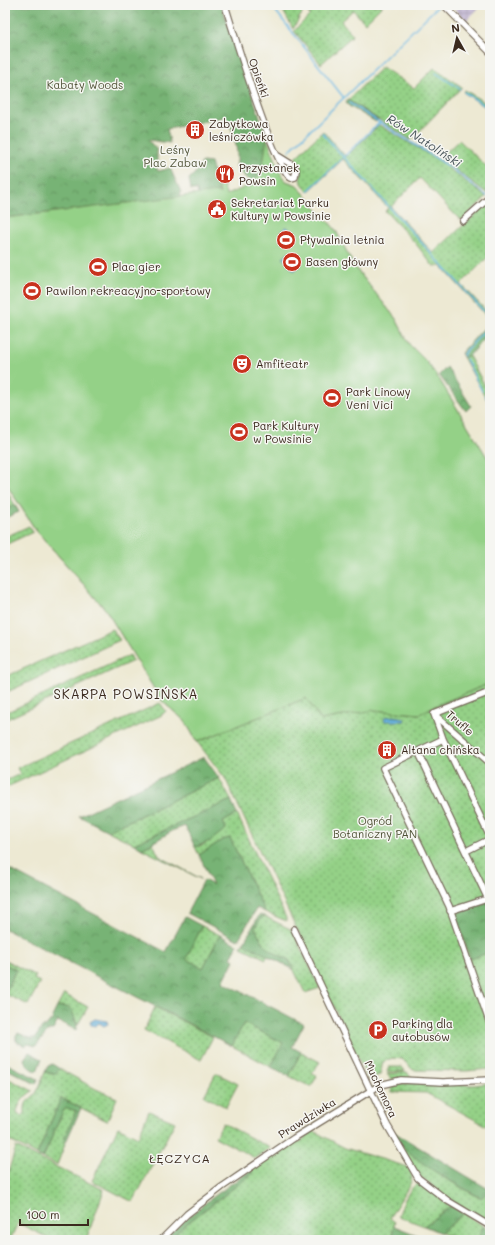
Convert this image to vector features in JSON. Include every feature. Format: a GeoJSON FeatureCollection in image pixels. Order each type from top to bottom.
{"type":"FeatureCollection","features":[{"type":"Feature","properties":{"kind":"street","name":"Opieńki"},"geometry":{"type":"LineString","coordinates":[[225,5],[250,83],[278,156]]}},
{"type":"Feature","properties":{"kind":"street"},"geometry":{"type":"LineString","coordinates":[[444,5],[490,52]]}},
{"type":"Feature","properties":{"kind":"street"},"geometry":{"type":"LineString","coordinates":[[463,221],[490,197]]}},
{"type":"Feature","properties":{"kind":"street"},"geometry":{"type":"LineString","coordinates":[[466,851],[490,838],[443,739],[434,714],[490,692]]}},
{"type":"Feature","properties":{"kind":"street","name":"Trufle"},"geometry":{"type":"LineString","coordinates":[[434,714],[490,763]]}},
{"type":"Feature","properties":{"kind":"street"},"geometry":{"type":"LineString","coordinates":[[443,739],[383,768],[450,912],[490,1024]]}},
{"type":"Feature","properties":{"kind":"street"},"geometry":{"type":"LineString","coordinates":[[418,751],[489,898],[450,912]]}},
{"type":"Feature","properties":{"kind":"street","name":"Muchomora"},"geometry":{"type":"LineString","coordinates":[[294,929],[370,1090],[399,1148],[418,1178],[448,1201],[490,1226]]}},
{"type":"Feature","properties":{"kind":"street","name":"Prawdziwka"},"geometry":{"type":"LineString","coordinates":[[161,1240],[187,1214],[222,1187],[294,1138],[370,1090],[385,1083],[401,1080],[443,1082],[490,1080]]}},
{"type":"Feature","properties":{"kind":"shaded area"},"geometry":{"type":"Polygon","coordinates":[[[451,5],[482,5],[466,21],[451,5]]]}},
{"type":"Feature","properties":{"kind":"green space","name":"Park Kultury w Powsinie"},"geometry":{"type":"Polygon","coordinates":[[[5,5],[221,5],[267,138],[262,171],[282,176],[286,181],[297,185],[335,229],[354,266],[396,319],[409,344],[426,361],[439,379],[490,462],[490,683],[430,708],[420,714],[374,710],[321,720],[306,698],[197,742],[185,721],[163,702],[106,610],[35,529],[5,482],[264,188],[248,180],[236,166],[237,155],[235,141],[231,127],[225,117],[167,129],[170,143],[148,140],[157,150],[157,170],[159,171],[170,168],[181,192],[180,197],[5,218],[5,124],[10,122],[5,111],[5,5]]]}},
{"type":"Feature","properties":{"kind":"green space"},"geometry":{"type":"Polygon","coordinates":[[[280,5],[294,5],[299,9],[300,8],[298,5],[300,5],[304,10],[293,29],[280,5]]]}},
{"type":"Feature","properties":{"kind":"green space"},"geometry":{"type":"Polygon","coordinates":[[[300,5],[383,5],[365,23],[353,10],[341,21],[353,35],[321,64],[294,31],[310,15],[300,5]]]}},
{"type":"Feature","properties":{"kind":"green space"},"geometry":{"type":"Polygon","coordinates":[[[382,67],[414,88],[434,68],[462,87],[411,140],[348,100],[382,67]]]}},
{"type":"Feature","properties":{"kind":"green space"},"geometry":{"type":"Polygon","coordinates":[[[465,90],[490,106],[490,110],[463,92],[465,90]]]}},
{"type":"Feature","properties":{"kind":"green space"},"geometry":{"type":"Polygon","coordinates":[[[348,100],[378,120],[376,122],[349,106],[346,103],[348,100]]]}},
{"type":"Feature","properties":{"kind":"green space"},"geometry":{"type":"Polygon","coordinates":[[[379,125],[438,160],[486,197],[463,219],[459,219],[420,178],[391,207],[433,253],[490,201],[490,255],[461,284],[490,315],[490,320],[441,266],[433,266],[416,244],[385,211],[388,208],[343,159],[308,192],[300,180],[302,168],[295,158],[323,131],[346,157],[379,125]]]}},
{"type":"Feature","properties":{"kind":"green space","name":"Park Kultury w Powsinie"},"geometry":{"type":"Polygon","coordinates":[[[267,138],[282,176],[286,181],[297,185],[335,229],[354,266],[396,319],[409,344],[426,361],[439,379],[490,462],[490,683],[430,708],[420,714],[374,710],[321,720],[306,698],[197,742],[185,721],[163,702],[106,610],[35,529],[5,482],[5,218],[218,192],[220,194],[218,184],[223,183],[226,195],[249,187],[262,171],[267,138]]]}},
{"type":"Feature","properties":{"kind":"green space"},"geometry":{"type":"Polygon","coordinates":[[[459,140],[490,170],[490,192],[488,194],[440,158],[459,140]]]}},
{"type":"Feature","properties":{"kind":"green space"},"geometry":{"type":"Polygon","coordinates":[[[202,162],[211,163],[219,193],[198,195],[197,190],[191,190],[189,179],[199,169],[202,162]]]}},
{"type":"Feature","properties":{"kind":"green space"},"geometry":{"type":"Polygon","coordinates":[[[487,325],[490,331],[469,356],[463,357],[461,353],[487,325]]]}},
{"type":"Feature","properties":{"kind":"green space"},"geometry":{"type":"Polygon","coordinates":[[[469,356],[487,390],[486,391],[490,398],[490,405],[463,357],[469,356]]]}},
{"type":"Feature","properties":{"kind":"green space"},"geometry":{"type":"Polygon","coordinates":[[[447,367],[471,406],[466,411],[439,375],[447,367]]]}},
{"type":"Feature","properties":{"kind":"green space"},"geometry":{"type":"Polygon","coordinates":[[[8,493],[15,505],[5,510],[5,495],[8,493]]]}},
{"type":"Feature","properties":{"kind":"green space"},"geometry":{"type":"Polygon","coordinates":[[[15,505],[19,512],[5,518],[5,510],[15,505]]]}},
{"type":"Feature","properties":{"kind":"green space"},"geometry":{"type":"Polygon","coordinates":[[[29,526],[33,532],[5,545],[5,537],[29,526]]]}},
{"type":"Feature","properties":{"kind":"green space"},"geometry":{"type":"Polygon","coordinates":[[[112,629],[120,640],[5,693],[5,677],[112,629]]]}},
{"type":"Feature","properties":{"kind":"green space"},"geometry":{"type":"Polygon","coordinates":[[[130,655],[133,661],[5,720],[5,713],[130,655]]]}},
{"type":"Feature","properties":{"kind":"green space","name":"Ogród Botaniczny PAN"},"geometry":{"type":"Polygon","coordinates":[[[490,683],[490,1069],[466,1071],[413,1070],[402,1059],[392,1058],[383,1062],[380,1075],[368,1079],[225,778],[197,742],[306,698],[321,720],[374,710],[420,714],[430,708],[490,683]]]}},
{"type":"Feature","properties":{"kind":"green space"},"geometry":{"type":"Polygon","coordinates":[[[160,703],[166,711],[162,715],[5,788],[5,781],[20,774],[17,768],[160,703]]]}},
{"type":"Feature","properties":{"kind":"green space"},"geometry":{"type":"Polygon","coordinates":[[[204,757],[219,778],[108,831],[79,816],[204,757]]]}},
{"type":"Feature","properties":{"kind":"green space"},"geometry":{"type":"Polygon","coordinates":[[[219,778],[231,800],[134,844],[108,831],[219,778]]]}},
{"type":"Feature","properties":{"kind":"green space"},"geometry":{"type":"Polygon","coordinates":[[[231,800],[237,814],[223,822],[226,829],[210,841],[195,847],[185,826],[174,830],[142,849],[134,844],[231,800]]]}},
{"type":"Feature","properties":{"kind":"green space"},"geometry":{"type":"Polygon","coordinates":[[[237,814],[286,918],[286,921],[265,912],[230,838],[222,840],[199,855],[195,847],[203,845],[226,829],[223,822],[237,814]]]}},
{"type":"Feature","properties":{"kind":"green space"},"geometry":{"type":"Polygon","coordinates":[[[230,838],[265,912],[257,908],[238,940],[187,913],[204,880],[213,885],[199,855],[222,840],[230,838]]]}},
{"type":"Feature","properties":{"kind":"green space"},"geometry":{"type":"Polygon","coordinates":[[[153,843],[159,856],[201,879],[142,849],[153,843]]]}},
{"type":"Feature","properties":{"kind":"green space"},"geometry":{"type":"Polygon","coordinates":[[[5,867],[166,952],[185,917],[202,926],[186,959],[203,968],[220,935],[236,944],[237,946],[231,958],[234,960],[223,982],[304,1024],[292,1047],[301,1052],[289,1076],[271,1067],[283,1043],[244,1023],[232,1046],[5,929],[5,867]]]}},
{"type":"Feature","properties":{"kind":"green space"},"geometry":{"type":"Polygon","coordinates":[[[490,901],[490,952],[471,959],[455,914],[490,901]]]}},
{"type":"Feature","properties":{"kind":"green space"},"geometry":{"type":"Polygon","coordinates":[[[260,914],[264,916],[260,919],[255,928],[265,945],[276,954],[289,960],[293,969],[245,944],[244,942],[260,914]]]}},
{"type":"Feature","properties":{"kind":"green space"},"geometry":{"type":"Polygon","coordinates":[[[264,916],[292,930],[320,988],[305,993],[289,960],[276,954],[265,945],[255,928],[260,919],[264,916]]]}},
{"type":"Feature","properties":{"kind":"green space"},"geometry":{"type":"Polygon","coordinates":[[[202,926],[220,935],[203,968],[185,959],[202,926]]]}},
{"type":"Feature","properties":{"kind":"green space"},"geometry":{"type":"Polygon","coordinates":[[[244,942],[268,955],[266,959],[241,947],[244,942]]]}},
{"type":"Feature","properties":{"kind":"green space"},"geometry":{"type":"Polygon","coordinates":[[[5,960],[36,976],[34,979],[40,982],[28,1005],[5,994],[16,970],[5,964],[5,960]]]}},
{"type":"Feature","properties":{"kind":"green space"},"geometry":{"type":"Polygon","coordinates":[[[5,964],[16,970],[5,992],[5,964]]]}},
{"type":"Feature","properties":{"kind":"green space"},"geometry":{"type":"Polygon","coordinates":[[[64,994],[88,1007],[77,1026],[75,1018],[64,1007],[57,1007],[64,994]]]}},
{"type":"Feature","properties":{"kind":"green space"},"geometry":{"type":"Polygon","coordinates":[[[57,1007],[67,1007],[72,1010],[77,1026],[76,1030],[58,1021],[53,1030],[49,1030],[36,1046],[28,1044],[25,1046],[16,1041],[16,1035],[18,1033],[30,1038],[35,1038],[41,1029],[53,1019],[52,1017],[57,1007]]]}},
{"type":"Feature","properties":{"kind":"green space"},"geometry":{"type":"Polygon","coordinates":[[[155,1007],[213,1037],[201,1060],[144,1030],[155,1007]]]}},
{"type":"Feature","properties":{"kind":"green space"},"geometry":{"type":"Polygon","coordinates":[[[244,1023],[284,1043],[271,1067],[232,1046],[244,1023]]]}},
{"type":"Feature","properties":{"kind":"green space"},"geometry":{"type":"Polygon","coordinates":[[[29,1052],[42,1059],[37,1071],[30,1068],[24,1059],[29,1052]]]}},
{"type":"Feature","properties":{"kind":"green space"},"geometry":{"type":"Polygon","coordinates":[[[301,1052],[320,1062],[312,1073],[317,1076],[311,1087],[289,1076],[301,1052]]]}},
{"type":"Feature","properties":{"kind":"green space"},"geometry":{"type":"Polygon","coordinates":[[[5,1063],[38,1079],[36,1084],[5,1068],[5,1063]]]}},
{"type":"Feature","properties":{"kind":"green space"},"geometry":{"type":"Polygon","coordinates":[[[52,1064],[60,1069],[55,1074],[45,1072],[48,1066],[52,1064]]]}},
{"type":"Feature","properties":{"kind":"green space"},"geometry":{"type":"Polygon","coordinates":[[[389,1067],[402,1067],[405,1071],[387,1072],[389,1067]]]}},
{"type":"Feature","properties":{"kind":"green space"},"geometry":{"type":"Polygon","coordinates":[[[60,1069],[96,1089],[117,1098],[107,1121],[61,1098],[37,1155],[8,1140],[9,1137],[5,1135],[5,1077],[33,1091],[24,1098],[18,1107],[17,1114],[22,1116],[25,1113],[26,1103],[36,1093],[45,1072],[53,1074],[60,1069]]]}},
{"type":"Feature","properties":{"kind":"green space"},"geometry":{"type":"Polygon","coordinates":[[[407,1072],[412,1079],[391,1079],[387,1074],[407,1072]]]}},
{"type":"Feature","properties":{"kind":"green space"},"geometry":{"type":"Polygon","coordinates":[[[216,1073],[238,1084],[226,1107],[204,1096],[216,1073]]]}},
{"type":"Feature","properties":{"kind":"green space"},"geometry":{"type":"Polygon","coordinates":[[[421,1083],[474,1085],[490,1083],[490,1128],[426,1093],[392,1092],[390,1084],[421,1083]]]}},
{"type":"Feature","properties":{"kind":"green space"},"geometry":{"type":"Polygon","coordinates":[[[61,1098],[81,1108],[65,1144],[64,1139],[76,1111],[67,1108],[63,1111],[43,1158],[37,1155],[61,1098]]]}},
{"type":"Feature","properties":{"kind":"green space"},"geometry":{"type":"Polygon","coordinates":[[[67,1108],[73,1109],[76,1113],[64,1141],[65,1144],[57,1165],[43,1158],[63,1111],[67,1108]]]}},
{"type":"Feature","properties":{"kind":"green space"},"geometry":{"type":"Polygon","coordinates":[[[149,1111],[175,1122],[133,1202],[92,1181],[118,1127],[138,1137],[149,1111]]]}},
{"type":"Feature","properties":{"kind":"green space"},"geometry":{"type":"Polygon","coordinates":[[[223,1123],[270,1148],[255,1158],[215,1137],[223,1123]]]}},
{"type":"Feature","properties":{"kind":"green space"},"geometry":{"type":"Polygon","coordinates":[[[312,1130],[345,1148],[408,1167],[412,1180],[390,1218],[395,1222],[391,1240],[170,1240],[182,1227],[252,1174],[251,1170],[269,1157],[276,1157],[289,1148],[287,1145],[294,1141],[300,1142],[312,1130]]]}},
{"type":"Feature","properties":{"kind":"green space"},"geometry":{"type":"Polygon","coordinates":[[[392,1131],[490,1190],[481,1198],[444,1177],[419,1161],[399,1142],[392,1131]]]}},
{"type":"Feature","properties":{"kind":"green space"},"geometry":{"type":"Polygon","coordinates":[[[397,1141],[441,1176],[480,1198],[490,1190],[490,1215],[483,1220],[455,1203],[419,1176],[397,1141]]]}},
{"type":"Feature","properties":{"kind":"green space"},"geometry":{"type":"Polygon","coordinates":[[[16,1147],[104,1190],[86,1240],[52,1240],[18,1223],[10,1240],[5,1240],[5,1182],[16,1147]]]}},
{"type":"Feature","properties":{"kind":"green space"},"geometry":{"type":"Polygon","coordinates":[[[251,1170],[252,1174],[182,1227],[170,1240],[164,1240],[217,1194],[251,1170]]]}},
{"type":"Feature","properties":{"kind":"green space"},"geometry":{"type":"Polygon","coordinates":[[[420,1183],[451,1206],[424,1226],[398,1216],[409,1192],[420,1183]]]}},
{"type":"Feature","properties":{"kind":"green space"},"geometry":{"type":"Polygon","coordinates":[[[451,1206],[464,1213],[441,1233],[424,1226],[451,1206]]]}},
{"type":"Feature","properties":{"kind":"green space"},"geometry":{"type":"Polygon","coordinates":[[[464,1213],[483,1226],[478,1240],[460,1240],[441,1233],[464,1213]]]}},
{"type":"Feature","properties":{"kind":"green space"},"geometry":{"type":"Polygon","coordinates":[[[394,1226],[430,1240],[391,1240],[394,1226]]]}},
{"type":"Feature","properties":{"kind":"green space"},"geometry":{"type":"Polygon","coordinates":[[[483,1226],[490,1230],[490,1240],[478,1240],[483,1226]]]}},
{"type":"Feature","properties":{"kind":"water"},"geometry":{"type":"Polygon","coordinates":[[[286,226],[295,234],[291,238],[282,231],[286,226]]]}},
{"type":"Feature","properties":{"kind":"water","name":"Basen główny"},"geometry":{"type":"Polygon","coordinates":[[[290,252],[301,265],[294,271],[283,258],[290,252]]]}},
{"type":"Feature","properties":{"kind":"water"},"geometry":{"type":"Polygon","coordinates":[[[394,716],[404,718],[405,721],[384,721],[385,717],[394,716]]]}},
{"type":"Feature","properties":{"kind":"water"},"geometry":{"type":"Polygon","coordinates":[[[95,1019],[107,1021],[108,1024],[104,1026],[99,1023],[96,1026],[91,1025],[90,1022],[95,1019]]]}},
{"type":"Feature","properties":{"kind":"waterway"},"geometry":{"type":"LineString","coordinates":[[271,5],[344,98]]}},
{"type":"Feature","properties":{"kind":"waterway","name":"Rów Natoliński"},"geometry":{"type":"LineString","coordinates":[[289,151],[437,7],[436,5]]}},
{"type":"Feature","properties":{"kind":"waterway"},"geometry":{"type":"LineString","coordinates":[[436,73],[460,89]]}},
{"type":"Feature","properties":{"kind":"waterway"},"geometry":{"type":"LineString","coordinates":[[464,92],[490,109]]}},
{"type":"Feature","properties":{"kind":"waterway","name":"Rów Natoliński"},"geometry":{"type":"LineString","coordinates":[[349,103],[450,167],[487,196]]}},
{"type":"Feature","properties":{"kind":"waterway"},"geometry":{"type":"LineString","coordinates":[[308,191],[379,123]]}},
{"type":"Feature","properties":{"kind":"waterway"},"geometry":{"type":"LineString","coordinates":[[322,133],[490,318]]}},
{"type":"Feature","properties":{"kind":"waterway"},"geometry":{"type":"LineString","coordinates":[[464,356],[463,354],[490,325]]}},
{"type":"Feature","properties":{"kind":"waterway"},"geometry":{"type":"LineString","coordinates":[[466,359],[482,391]]}},
{"type":"Feature","properties":{"kind":"waterway"},"geometry":{"type":"LineString","coordinates":[[485,395],[490,403]]}},
{"type":"Feature","properties":{"kind":"place","name":"Zabytkowa leśniczówka"},"geometry":{"type":"Point","coordinates":[195,130]}},
{"type":"Feature","properties":{"kind":"place","name":"Przystanek Powsin"},"geometry":{"type":"Point","coordinates":[225,174]}},
{"type":"Feature","properties":{"kind":"place","name":"Sekretariat Parku Kultury w Powsinie"},"geometry":{"type":"Point","coordinates":[217,209]}},
{"type":"Feature","properties":{"kind":"place","name":"Pływalnia letnia"},"geometry":{"type":"Point","coordinates":[286,240]}},
{"type":"Feature","properties":{"kind":"place","name":"Basen główny"},"geometry":{"type":"Point","coordinates":[292,262]}},
{"type":"Feature","properties":{"kind":"place","name":"Plac gier"},"geometry":{"type":"Point","coordinates":[98,267]}},
{"type":"Feature","properties":{"kind":"place","name":"Pawilon rekreacyjno-sportowy"},"geometry":{"type":"Point","coordinates":[32,291]}},
{"type":"Feature","properties":{"kind":"place","name":"Amfiteatr"},"geometry":{"type":"Point","coordinates":[242,364]}},
{"type":"Feature","properties":{"kind":"place","name":"Park Linowy Veni Vici"},"geometry":{"type":"Point","coordinates":[332,398]}},
{"type":"Feature","properties":{"kind":"place","name":"Park Kultury w Powsinie"},"geometry":{"type":"Point","coordinates":[239,432]}},
{"type":"Feature","properties":{"kind":"place","name":"Altana chińska"},"geometry":{"type":"Point","coordinates":[387,750]}},
{"type":"Feature","properties":{"kind":"place","name":"Parking dla autobusów"},"geometry":{"type":"Point","coordinates":[378,1030]}},
{"type":"Feature","properties":{"kind":"district","name":"SKARPA POWSIŃSKA"},"geometry":{"type":"Point","coordinates":[126,694]}},
{"type":"Feature","properties":{"kind":"district","name":"ŁĘCZYCA"},"geometry":{"type":"Point","coordinates":[180,1159]}},
{"type":"Feature","properties":{"kind":"park label","name":"Kabaty Woods"},"geometry":{"type":"Point","coordinates":[85,85]}},
{"type":"Feature","properties":{"kind":"park label","name":"Leśny Plac Zabaw"},"geometry":{"type":"Point","coordinates":[175,156]}}]}
